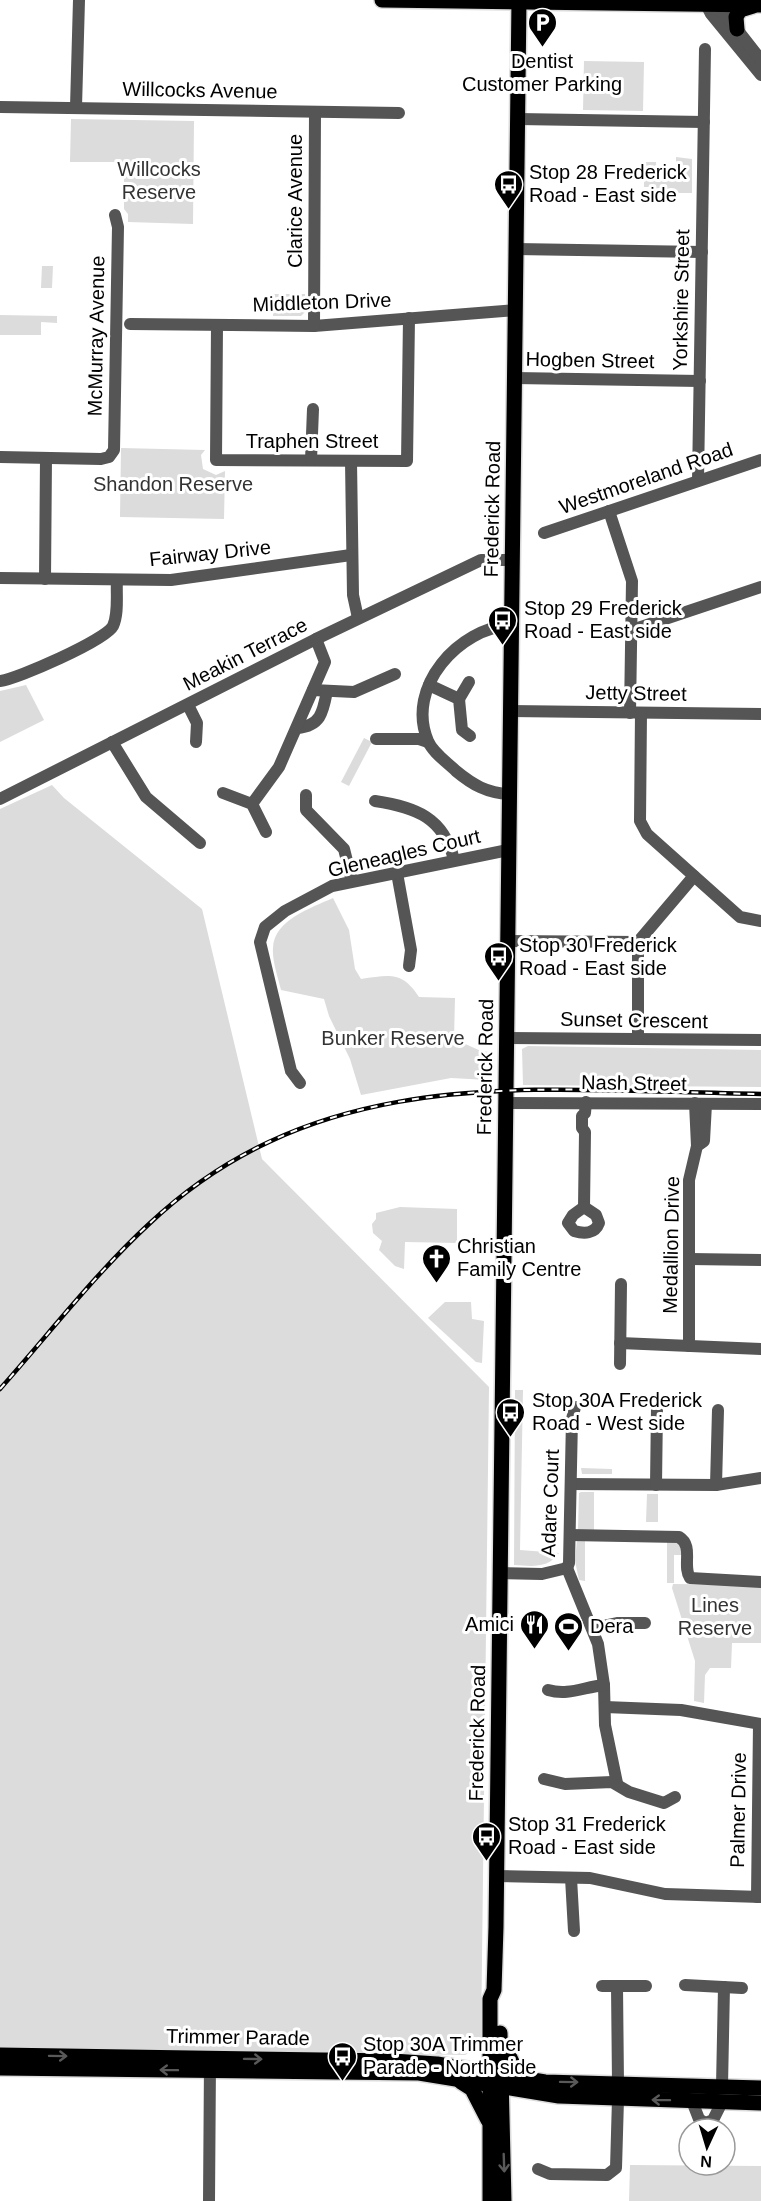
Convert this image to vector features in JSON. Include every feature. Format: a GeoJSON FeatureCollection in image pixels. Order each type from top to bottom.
{"type":"FeatureCollection","features":[{"type":"Feature","properties":{"kind":"main road"},"geometry":{"type":"LineString","coordinates":[[382,0],[706,2],[758,5]]}},
{"type":"Feature","properties":{"kind":"main road","name":"Frederick Road"},"geometry":{"type":"LineString","coordinates":[[504,2201],[497,2125],[495,2043],[490,1999],[494,1990],[496,1876],[519,1]]}},
{"type":"Feature","properties":{"kind":"main road"},"geometry":{"type":"LineString","coordinates":[[737,29],[736,18],[740,10],[758,5]]}},
{"type":"Feature","properties":{"kind":"main road"},"geometry":{"type":"LineString","coordinates":[[437,2064],[471,2062],[481,2059],[495,2043],[520,2079]]}},
{"type":"Feature","properties":{"kind":"main road","name":"Trimmer Parade"},"geometry":{"type":"LineString","coordinates":[[0,2055],[419,2073],[460,2081],[520,2079],[761,2088]]}},
{"type":"Feature","properties":{"kind":"main road","name":"Trimmer Parade"},"geometry":{"type":"LineString","coordinates":[[0,2068],[437,2064],[536,2094],[761,2103]]}},
{"type":"Feature","properties":{"kind":"main road"},"geometry":{"type":"LineString","coordinates":[[460,2081],[472,2089],[497,2125],[513,2104],[536,2094]]}},
{"type":"Feature","properties":{"kind":"main road","name":"Frederick Road"},"geometry":{"type":"LineString","coordinates":[[490,2201],[497,2125]]}},
{"type":"Feature","properties":{"kind":"street"},"geometry":{"type":"LineString","coordinates":[[76,107],[79,0]]}},
{"type":"Feature","properties":{"kind":"street"},"geometry":{"type":"LineString","coordinates":[[706,2],[725,14],[761,60]]}},
{"type":"Feature","properties":{"kind":"street"},"geometry":{"type":"LineString","coordinates":[[706,2],[711,14],[761,75]]}},
{"type":"Feature","properties":{"kind":"street","name":"Yorkshire Street"},"geometry":{"type":"LineString","coordinates":[[698,480],[705,49]]}},
{"type":"Feature","properties":{"kind":"street","name":"Willcocks Avenue"},"geometry":{"type":"LineString","coordinates":[[0,107],[399,113]]}},
{"type":"Feature","properties":{"kind":"street","name":"Clarice Avenue"},"geometry":{"type":"LineString","coordinates":[[314,326],[315,112]]}},
{"type":"Feature","properties":{"kind":"street"},"geometry":{"type":"LineString","coordinates":[[518,120],[704,122]]}},
{"type":"Feature","properties":{"kind":"street","name":"McMurray Avenue"},"geometry":{"type":"LineString","coordinates":[[46,458],[110,457],[114,450],[118,227],[115,216]]}},
{"type":"Feature","properties":{"kind":"street"},"geometry":{"type":"LineString","coordinates":[[516,249],[702,252]]}},
{"type":"Feature","properties":{"kind":"street","name":"Middleton Drive"},"geometry":{"type":"LineString","coordinates":[[130,324],[314,326],[516,310]]}},
{"type":"Feature","properties":{"kind":"street","name":"Traphen Street"},"geometry":{"type":"LineString","coordinates":[[217,325],[216,460],[407,461],[410,318]]}},
{"type":"Feature","properties":{"kind":"street","name":"Hogben Street"},"geometry":{"type":"LineString","coordinates":[[515,378],[700,381]]}},
{"type":"Feature","properties":{"kind":"street"},"geometry":{"type":"LineString","coordinates":[[311,460],[313,409]]}},
{"type":"Feature","properties":{"kind":"street"},"geometry":{"type":"LineString","coordinates":[[0,458],[46,458],[45,579]]}},
{"type":"Feature","properties":{"kind":"street","name":"Westmoreland Road"},"geometry":{"type":"LineString","coordinates":[[544,533],[761,460]]}},
{"type":"Feature","properties":{"kind":"street"},"geometry":{"type":"LineString","coordinates":[[351,461],[351,555],[353,595],[358,618]]}},
{"type":"Feature","properties":{"kind":"street"},"geometry":{"type":"LineString","coordinates":[[609,511],[632,581],[640,821],[647,834],[740,917],[761,921]]}},
{"type":"Feature","properties":{"kind":"street","name":"Fairway Drive"},"geometry":{"type":"LineString","coordinates":[[0,578],[171,580],[351,555]]}},
{"type":"Feature","properties":{"kind":"street","name":"Meakin Terrace"},"geometry":{"type":"LineString","coordinates":[[0,799],[358,618],[481,560],[512,560]]}},
{"type":"Feature","properties":{"kind":"street"},"geometry":{"type":"LineString","coordinates":[[0,681],[19,676],[59,658],[99,639],[112,629],[116,619],[117,580]]}},
{"type":"Feature","properties":{"kind":"street"},"geometry":{"type":"LineString","coordinates":[[632,630],[761,587]]}},
{"type":"Feature","properties":{"kind":"street"},"geometry":{"type":"LineString","coordinates":[[509,794],[491,792],[474,785],[440,756],[428,742],[424,723],[429,685],[458,645],[491,628],[512,626]]}},
{"type":"Feature","properties":{"kind":"street"},"geometry":{"type":"LineString","coordinates":[[252,804],[279,767],[325,662],[316,639]]}},
{"type":"Feature","properties":{"kind":"street"},"geometry":{"type":"LineString","coordinates":[[313,690],[354,692],[395,674]]}},
{"type":"Feature","properties":{"kind":"street"},"geometry":{"type":"LineString","coordinates":[[469,682],[459,699],[462,730],[470,736]]}},
{"type":"Feature","properties":{"kind":"street"},"geometry":{"type":"LineString","coordinates":[[429,685],[459,699]]}},
{"type":"Feature","properties":{"kind":"street"},"geometry":{"type":"LineString","coordinates":[[297,728],[309,727],[322,717],[327,691]]}},
{"type":"Feature","properties":{"kind":"street"},"geometry":{"type":"LineString","coordinates":[[188,705],[197,723],[196,742]]}},
{"type":"Feature","properties":{"kind":"street","name":"Jetty Street"},"geometry":{"type":"LineString","coordinates":[[510,711],[761,714]]}},
{"type":"Feature","properties":{"kind":"street"},"geometry":{"type":"LineString","coordinates":[[376,739],[419,739],[428,742]]}},
{"type":"Feature","properties":{"kind":"street"},"geometry":{"type":"LineString","coordinates":[[112,742],[146,796],[200,843]]}},
{"type":"Feature","properties":{"kind":"street"},"geometry":{"type":"LineString","coordinates":[[224,793],[252,804],[266,832]]}},
{"type":"Feature","properties":{"kind":"street"},"geometry":{"type":"LineString","coordinates":[[306,795],[306,810],[344,849],[352,881]]}},
{"type":"Feature","properties":{"kind":"street"},"geometry":{"type":"LineString","coordinates":[[375,801],[399,804],[426,817],[449,840],[454,860]]}},
{"type":"Feature","properties":{"kind":"street","name":"Gleneagles Court"},"geometry":{"type":"LineString","coordinates":[[300,1083],[291,1071],[260,938],[266,927],[285,911],[324,890],[352,881],[508,850]]}},
{"type":"Feature","properties":{"kind":"street"},"geometry":{"type":"LineString","coordinates":[[397,873],[411,948],[409,966]]}},
{"type":"Feature","properties":{"kind":"street"},"geometry":{"type":"LineString","coordinates":[[638,1039],[638,942],[694,876]]}},
{"type":"Feature","properties":{"kind":"street"},"geometry":{"type":"LineString","coordinates":[[508,941],[638,942]]}},
{"type":"Feature","properties":{"kind":"street","name":"Sunset Crescent"},"geometry":{"type":"LineString","coordinates":[[507,1038],[761,1040]]}},
{"type":"Feature","properties":{"kind":"street","name":"Nash Street"},"geometry":{"type":"LineString","coordinates":[[506,1103],[585,1107],[761,1104]]}},
{"type":"Feature","properties":{"kind":"street","name":"Medallion Drive"},"geometry":{"type":"LineString","coordinates":[[689,1346],[689,1180],[697,1146],[704,1141],[700,1104]]}},
{"type":"Feature","properties":{"kind":"street"},"geometry":{"type":"LineString","coordinates":[[584,1207],[585,1132],[582,1128],[582,1116],[585,1107]]}},
{"type":"Feature","properties":{"kind":"street"},"geometry":{"type":"LineString","coordinates":[[690,1259],[761,1260]]}},
{"type":"Feature","properties":{"kind":"street"},"geometry":{"type":"LineString","coordinates":[[620,1364],[621,1284]]}},
{"type":"Feature","properties":{"kind":"street"},"geometry":{"type":"LineString","coordinates":[[620,1343],[761,1349]]}},
{"type":"Feature","properties":{"kind":"street","name":"Adare Court"},"geometry":{"type":"LineString","coordinates":[[500,1573],[542,1574],[567,1568],[570,1535],[572,1419],[575,1407]]}},
{"type":"Feature","properties":{"kind":"street"},"geometry":{"type":"LineString","coordinates":[[656,1485],[657,1408]]}},
{"type":"Feature","properties":{"kind":"street"},"geometry":{"type":"LineString","coordinates":[[716,1485],[718,1410]]}},
{"type":"Feature","properties":{"kind":"street"},"geometry":{"type":"LineString","coordinates":[[571,1484],[716,1485],[761,1478]]}},
{"type":"Feature","properties":{"kind":"street"},"geometry":{"type":"LineString","coordinates":[[570,1535],[679,1537],[686,1543],[687,1572],[690,1578],[761,1582]]}},
{"type":"Feature","properties":{"kind":"street"},"geometry":{"type":"LineString","coordinates":[[567,1568],[593,1628],[604,1685],[605,1725],[617,1783]]}},
{"type":"Feature","properties":{"kind":"street"},"geometry":{"type":"LineString","coordinates":[[593,1628],[617,1623],[645,1623]]}},
{"type":"Feature","properties":{"kind":"street"},"geometry":{"type":"LineString","coordinates":[[548,1690],[565,1694],[587,1687],[604,1685]]}},
{"type":"Feature","properties":{"kind":"street"},"geometry":{"type":"LineString","coordinates":[[606,1707],[681,1710],[760,1724]]}},
{"type":"Feature","properties":{"kind":"street","name":"Palmer Drive"},"geometry":{"type":"LineString","coordinates":[[759,1897],[760,1724]]}},
{"type":"Feature","properties":{"kind":"street"},"geometry":{"type":"LineString","coordinates":[[544,1779],[565,1784],[617,1783],[629,1792],[664,1803],[675,1797]]}},
{"type":"Feature","properties":{"kind":"street"},"geometry":{"type":"LineString","coordinates":[[496,1876],[596,1878],[665,1894],[759,1897]]}},
{"type":"Feature","properties":{"kind":"street"},"geometry":{"type":"LineString","coordinates":[[571,1878],[574,1931]]}},
{"type":"Feature","properties":{"kind":"street"},"geometry":{"type":"LineString","coordinates":[[685,1985],[742,1988]]}},
{"type":"Feature","properties":{"kind":"street"},"geometry":{"type":"LineString","coordinates":[[602,1986],[646,1986]]}},
{"type":"Feature","properties":{"kind":"street"},"geometry":{"type":"LineString","coordinates":[[617,1986],[618,2083]]}},
{"type":"Feature","properties":{"kind":"street"},"geometry":{"type":"LineString","coordinates":[[722,2086],[724,1987]]}},
{"type":"Feature","properties":{"kind":"street"},"geometry":{"type":"LineString","coordinates":[[209,2201],[210,2065]]}},
{"type":"Feature","properties":{"kind":"street"},"geometry":{"type":"LineString","coordinates":[[538,2169],[550,2174],[607,2175],[613,2172],[616,2168],[618,2099]]}},
{"type":"Feature","properties":{"kind":"street"},"geometry":{"type":"LineString","coordinates":[[692,2101],[699,2119],[705,2123],[713,2120],[722,2102]]}},
{"type":"Feature","properties":{"kind":"green space"},"geometry":{"type":"Polygon","coordinates":[[[584,61],[644,62],[643,111],[583,110],[584,61]]]}},
{"type":"Feature","properties":{"kind":"green space","name":"Willcocks Reserve"},"geometry":{"type":"Polygon","coordinates":[[[71,119],[194,121],[193,224],[128,222],[128,214],[124,209],[124,162],[70,162],[71,119]]]}},
{"type":"Feature","properties":{"kind":"green space"},"geometry":{"type":"Polygon","coordinates":[[[676,157],[692,159],[692,193],[653,193],[653,187],[644,187],[644,162],[656,162],[657,179],[676,179],[676,157]]]}},
{"type":"Feature","properties":{"kind":"green space"},"geometry":{"type":"Polygon","coordinates":[[[42,266],[53,266],[52,288],[41,288],[42,266]]]}},
{"type":"Feature","properties":{"kind":"green space"},"geometry":{"type":"Polygon","coordinates":[[[273,294],[305,294],[305,312],[301,316],[273,316],[273,294]]]}},
{"type":"Feature","properties":{"kind":"green space"},"geometry":{"type":"Polygon","coordinates":[[[0,315],[57,316],[57,323],[41,322],[41,335],[0,335],[0,315]]]}},
{"type":"Feature","properties":{"kind":"green space","name":"Shandon Reserve"},"geometry":{"type":"Polygon","coordinates":[[[121,448],[205,450],[201,455],[203,469],[216,475],[225,471],[224,519],[120,517],[121,448]]]}},
{"type":"Feature","properties":{"kind":"green space"},"geometry":{"type":"Polygon","coordinates":[[[26,685],[44,720],[0,742],[0,691],[26,685]]]}},
{"type":"Feature","properties":{"kind":"green space"},"geometry":{"type":"Polygon","coordinates":[[[364,738],[372,742],[349,786],[341,782],[364,738]]]}},
{"type":"Feature","properties":{"kind":"green space"},"geometry":{"type":"Polygon","coordinates":[[[52,785],[64,798],[202,909],[262,1159],[489,1387],[481,2041],[475,2050],[465,2055],[0,2048],[0,809],[52,785]]]}},
{"type":"Feature","properties":{"kind":"green space","name":"Bunker Reserve"},"geometry":{"type":"Polygon","coordinates":[[[333,898],[349,930],[355,969],[361,979],[380,976],[394,977],[407,983],[419,997],[455,998],[454,1039],[481,1051],[489,1052],[488,1080],[451,1078],[361,1095],[350,1059],[329,1016],[324,999],[281,990],[273,958],[275,938],[287,923],[295,916],[333,898]]]}},
{"type":"Feature","properties":{"kind":"green space"},"geometry":{"type":"Polygon","coordinates":[[[528,1046],[761,1050],[761,1087],[523,1085],[522,1049],[528,1046]]]}},
{"type":"Feature","properties":{"kind":"green space"},"geometry":{"type":"Polygon","coordinates":[[[400,1207],[457,1209],[457,1243],[405,1242],[404,1269],[395,1266],[379,1250],[382,1241],[373,1233],[372,1224],[376,1219],[376,1213],[400,1207]]]}},
{"type":"Feature","properties":{"kind":"green space"},"geometry":{"type":"Polygon","coordinates":[[[445,1302],[471,1302],[472,1319],[484,1321],[482,1363],[476,1362],[428,1318],[445,1302]]]}},
{"type":"Feature","properties":{"kind":"green space"},"geometry":{"type":"Polygon","coordinates":[[[515,1390],[523,1390],[520,1550],[559,1553],[550,1562],[539,1565],[514,1565],[515,1390]]]}},
{"type":"Feature","properties":{"kind":"green space"},"geometry":{"type":"Polygon","coordinates":[[[581,1468],[612,1469],[612,1474],[582,1474],[581,1468]]]}},
{"type":"Feature","properties":{"kind":"green space"},"geometry":{"type":"Polygon","coordinates":[[[594,1492],[594,1530],[578,1530],[579,1493],[594,1492]]]}},
{"type":"Feature","properties":{"kind":"green space"},"geometry":{"type":"Polygon","coordinates":[[[647,1494],[658,1494],[658,1522],[646,1522],[647,1494]]]}},
{"type":"Feature","properties":{"kind":"green space"},"geometry":{"type":"Polygon","coordinates":[[[577,1540],[585,1540],[585,1581],[579,1580],[575,1561],[577,1540]]]}},
{"type":"Feature","properties":{"kind":"green space"},"geometry":{"type":"Polygon","coordinates":[[[667,1542],[680,1542],[683,1555],[674,1555],[674,1583],[667,1583],[667,1542]]]}},
{"type":"Feature","properties":{"kind":"green space","name":"Lines Reserve"},"geometry":{"type":"Polygon","coordinates":[[[673,1584],[761,1585],[761,1643],[732,1643],[731,1668],[710,1668],[705,1675],[704,1703],[694,1701],[695,1661],[672,1588],[673,1584]]]}},
{"type":"Feature","properties":{"kind":"green space"},"geometry":{"type":"Polygon","coordinates":[[[630,2165],[677,2165],[677,2177],[737,2177],[737,2166],[761,2166],[761,2201],[629,2201],[630,2165]]]}},
{"type":"Feature","properties":{"kind":"railway"},"geometry":{"type":"LineString","coordinates":[[0,1389],[91,1284],[149,1224],[217,1171],[288,1134],[362,1110],[438,1096],[517,1090],[761,1094]]}},
{"type":"Feature","properties":{"kind":"place","name":"Dentist Customer Parking"},"geometry":{"type":"Point","coordinates":[542,48]}},
{"type":"Feature","properties":{"kind":"place","name":"Stop 28 Frederick Road - East side"},"geometry":{"type":"Point","coordinates":[508,210]}},
{"type":"Feature","properties":{"kind":"place","name":"Stop 29 Frederick Road - East side"},"geometry":{"type":"Point","coordinates":[503,646]}},
{"type":"Feature","properties":{"kind":"place","name":"Stop 30 Frederick Road - East side"},"geometry":{"type":"Point","coordinates":[498,982]}},
{"type":"Feature","properties":{"kind":"place","name":"Christian Family Centre"},"geometry":{"type":"Point","coordinates":[436,1284]}},
{"type":"Feature","properties":{"kind":"place","name":"Stop 30A Frederick Road - West side"},"geometry":{"type":"Point","coordinates":[511,1438]}},
{"type":"Feature","properties":{"kind":"place","name":"Amici"},"geometry":{"type":"Point","coordinates":[535,1650]}},
{"type":"Feature","properties":{"kind":"place","name":"Dera"},"geometry":{"type":"Point","coordinates":[569,1652]}},
{"type":"Feature","properties":{"kind":"place","name":"Stop 31 Frederick Road - East side"},"geometry":{"type":"Point","coordinates":[487,1862]}},
{"type":"Feature","properties":{"kind":"place","name":"Stop 30A Trimmer Parade - North side"},"geometry":{"type":"Point","coordinates":[342,2082]}}]}
